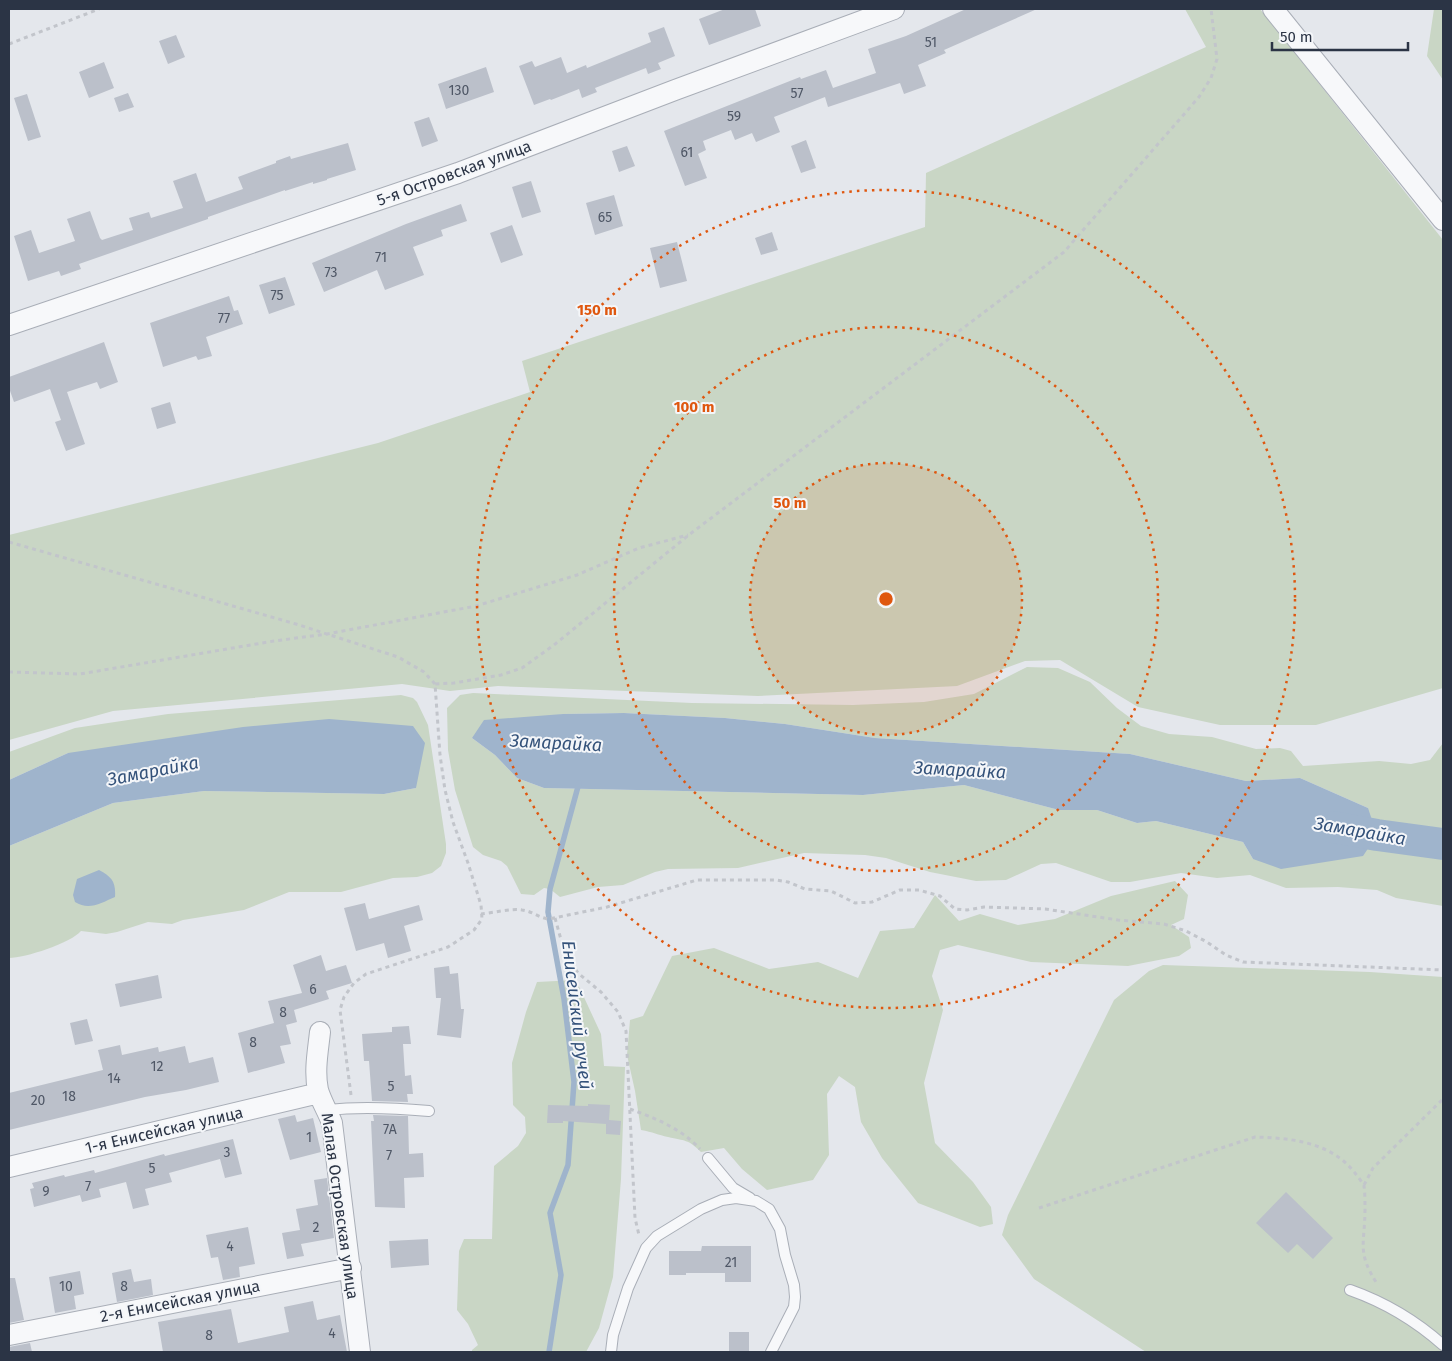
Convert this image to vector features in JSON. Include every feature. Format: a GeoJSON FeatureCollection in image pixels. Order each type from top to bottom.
{"type":"FeatureCollection","features":[{"type":"Feature","properties":{"kind":"street","name":"5-я Островская улица"},"geometry":{"type":"LineString","coordinates":[[9,325],[458,173],[894,9]]}},
{"type":"Feature","properties":{"kind":"street"},"geometry":{"type":"LineString","coordinates":[[1273,9],[1443,220]]}},
{"type":"Feature","properties":{"kind":"street","name":"Малая Островская улица"},"geometry":{"type":"LineString","coordinates":[[320,1032],[316,1074],[323,1101],[332,1123],[360,1352]]}},
{"type":"Feature","properties":{"kind":"street","name":"1-я Енисейская улица"},"geometry":{"type":"LineString","coordinates":[[9,1167],[323,1101]]}},
{"type":"Feature","properties":{"kind":"street","name":"2-я Енисейская улица"},"geometry":{"type":"LineString","coordinates":[[9,1335],[351,1268]]}},
{"type":"Feature","properties":{"kind":"lane"},"geometry":{"type":"LineString","coordinates":[[323,1101],[352,1107],[429,1111]]}},
{"type":"Feature","properties":{"kind":"lane"},"geometry":{"type":"LineString","coordinates":[[708,1158],[733,1188],[770,1209],[780,1229],[796,1297],[794,1307],[771,1352]]}},
{"type":"Feature","properties":{"kind":"lane"},"geometry":{"type":"LineString","coordinates":[[611,1352],[613,1335],[628,1288],[646,1248],[657,1236],[712,1203],[736,1198],[756,1201]]}},
{"type":"Feature","properties":{"kind":"lane"},"geometry":{"type":"LineString","coordinates":[[1350,1290],[1393,1309],[1443,1345]]}},
{"type":"Feature","properties":{"kind":"path"},"geometry":{"type":"LineString","coordinates":[[9,44],[99,9]]}},
{"type":"Feature","properties":{"kind":"path"},"geometry":{"type":"LineString","coordinates":[[436,684],[501,675],[522,668],[554,645],[690,534],[1064,252],[1199,96],[1212,78],[1217,60],[1211,9]]}},
{"type":"Feature","properties":{"kind":"path"},"geometry":{"type":"LineString","coordinates":[[9,672],[80,674],[274,641],[327,634],[476,606],[577,575],[639,548],[690,534]]}},
{"type":"Feature","properties":{"kind":"path"},"geometry":{"type":"LineString","coordinates":[[9,542],[327,634],[398,657],[424,672],[436,684],[440,755],[445,790],[453,822],[481,905],[482,919],[474,930],[448,947],[366,974],[354,983],[344,997],[340,1010],[352,1107]]}},
{"type":"Feature","properties":{"kind":"path"},"geometry":{"type":"LineString","coordinates":[[481,914],[521,909],[534,913],[541,918],[555,918],[607,907],[697,880],[776,880],[788,882],[805,889],[831,891],[855,903],[872,902],[900,890],[919,890],[940,896],[955,909],[967,910],[984,907],[1045,909],[1118,920],[1164,924],[1186,931],[1226,955],[1243,962],[1443,970]]}},
{"type":"Feature","properties":{"kind":"path"},"geometry":{"type":"LineString","coordinates":[[555,918],[565,954],[578,973],[601,992],[618,1012],[626,1031],[635,1218],[639,1236],[639,1263]]}},
{"type":"Feature","properties":{"kind":"path"},"geometry":{"type":"LineString","coordinates":[[1393,1309],[1369,1273],[1363,1256],[1364,1185],[1373,1168],[1443,1099]]}},
{"type":"Feature","properties":{"kind":"path"},"geometry":{"type":"LineString","coordinates":[[630,1109],[674,1128],[692,1140],[708,1158]]}},
{"type":"Feature","properties":{"kind":"path"},"geometry":{"type":"LineString","coordinates":[[1039,1208],[1255,1137],[1286,1138],[1318,1145],[1348,1164],[1364,1185]]}},
{"type":"Feature","properties":{"kind":"green space"},"geometry":{"type":"Polygon","coordinates":[[[1185,9],[1260,9],[1443,240],[1443,688],[1316,725],[1220,725],[1138,707],[1060,660],[1025,661],[957,686],[758,696],[498,686],[450,691],[402,684],[113,711],[9,740],[9,535],[378,443],[530,392],[522,361],[925,227],[926,173],[1206,47],[1185,9]]]}},
{"type":"Feature","properties":{"kind":"green space"},"geometry":{"type":"Polygon","coordinates":[[[1434,9],[1443,9],[1443,80],[1427,56],[1434,9]]]}},
{"type":"Feature","properties":{"kind":"green space"},"geometry":{"type":"Polygon","coordinates":[[[1027,667],[1058,668],[1090,682],[1117,708],[1141,726],[1169,734],[1212,737],[1256,749],[1280,748],[1291,751],[1303,766],[1379,761],[1411,764],[1430,760],[1443,743],[1443,906],[1396,898],[1377,890],[1338,887],[1286,888],[1250,875],[1217,878],[1181,873],[1130,882],[1111,882],[1056,863],[1041,864],[1006,880],[976,881],[930,872],[886,858],[865,855],[804,853],[738,868],[668,869],[655,872],[623,885],[598,887],[560,897],[550,889],[544,888],[534,895],[521,894],[507,866],[501,861],[483,855],[473,847],[455,790],[448,750],[447,708],[460,695],[473,693],[692,703],[853,705],[924,702],[974,694],[1027,667]],[[624,713],[563,714],[472,738],[495,755],[517,778],[544,788],[863,795],[964,785],[1059,810],[1097,810],[1137,823],[1156,821],[1243,842],[1253,859],[1368,808],[1300,778],[1246,781],[1130,754],[875,738],[785,724],[725,718],[624,713]]]}},
{"type":"Feature","properties":{"kind":"green space"},"geometry":{"type":"Polygon","coordinates":[[[401,695],[413,698],[417,702],[428,725],[446,844],[446,853],[441,866],[432,873],[417,877],[393,878],[341,892],[289,892],[244,910],[183,920],[172,924],[148,922],[106,934],[81,931],[76,936],[47,949],[9,958],[9,846],[113,803],[204,791],[384,794],[416,788],[68,753],[9,780],[9,752],[75,728],[168,714],[401,695]]]}},
{"type":"Feature","properties":{"kind":"green space"},"geometry":{"type":"Polygon","coordinates":[[[1175,881],[1188,895],[1184,919],[1171,925],[1189,937],[1191,948],[1179,956],[1128,966],[1031,962],[958,945],[940,950],[932,976],[943,1010],[924,1083],[935,1143],[973,1182],[991,1207],[993,1224],[980,1227],[918,1203],[882,1158],[861,1122],[855,1087],[839,1076],[827,1094],[829,1155],[813,1180],[767,1190],[742,1169],[724,1148],[701,1152],[686,1141],[641,1130],[627,1055],[630,1020],[643,1016],[672,956],[714,948],[769,969],[818,962],[858,978],[880,931],[914,928],[935,895],[959,921],[980,914],[1018,925],[1055,919],[1111,896],[1175,881]]]}},
{"type":"Feature","properties":{"kind":"green space"},"geometry":{"type":"Polygon","coordinates":[[[1163,965],[1370,972],[1443,977],[1443,1352],[1146,1352],[1034,1279],[1002,1235],[1008,1215],[1114,1000],[1149,971],[1163,965]]]}},
{"type":"Feature","properties":{"kind":"green space"},"geometry":{"type":"Polygon","coordinates":[[[576,980],[601,1034],[604,1066],[625,1067],[621,1179],[613,1277],[599,1328],[586,1352],[472,1352],[478,1345],[468,1324],[457,1310],[459,1251],[464,1239],[492,1239],[494,1166],[518,1146],[526,1133],[525,1117],[513,1105],[512,1063],[526,1012],[537,982],[576,980]]]}},
{"type":"Feature","properties":{"kind":"water"},"geometry":{"type":"Polygon","coordinates":[[[624,713],[725,718],[785,724],[875,738],[1130,754],[1246,781],[1300,778],[1368,808],[1377,835],[1363,856],[1281,869],[1253,859],[1243,842],[1156,821],[1137,823],[1097,810],[1059,810],[964,785],[863,795],[544,788],[517,778],[495,755],[472,738],[484,720],[563,714],[624,713]]]}},
{"type":"Feature","properties":{"kind":"water"},"geometry":{"type":"Polygon","coordinates":[[[329,719],[413,726],[425,743],[416,788],[384,794],[204,791],[113,803],[9,846],[9,780],[68,753],[243,727],[329,719]]]}},
{"type":"Feature","properties":{"kind":"water"},"geometry":{"type":"Polygon","coordinates":[[[99,870],[112,881],[115,887],[115,897],[100,904],[90,906],[80,905],[75,902],[73,895],[77,879],[99,870]]]}},
{"type":"Feature","properties":{"kind":"building"},"geometry":{"type":"Polygon","coordinates":[[[725,9],[755,9],[761,26],[709,45],[699,19],[725,9]]]}},
{"type":"Feature","properties":{"kind":"building"},"geometry":{"type":"Polygon","coordinates":[[[966,9],[1037,9],[944,50],[946,53],[918,65],[926,86],[904,94],[900,83],[828,107],[825,97],[774,117],[780,132],[756,142],[752,133],[735,140],[731,130],[703,141],[706,150],[698,154],[707,178],[685,186],[664,131],[800,77],[801,79],[826,70],[833,88],[876,73],[868,49],[906,36],[966,9]]]}},
{"type":"Feature","properties":{"kind":"building"},"geometry":{"type":"Polygon","coordinates":[[[664,27],[675,56],[658,63],[661,69],[648,74],[646,68],[595,88],[597,92],[582,98],[579,89],[534,105],[519,66],[532,61],[535,67],[561,57],[567,73],[586,65],[587,68],[651,42],[648,33],[664,27]]]}},
{"type":"Feature","properties":{"kind":"building"},"geometry":{"type":"Polygon","coordinates":[[[176,35],[185,57],[168,64],[159,41],[176,35]]]}},
{"type":"Feature","properties":{"kind":"building"},"geometry":{"type":"Polygon","coordinates":[[[104,62],[114,88],[89,98],[79,72],[104,62]]]}},
{"type":"Feature","properties":{"kind":"building"},"geometry":{"type":"Polygon","coordinates":[[[486,67],[494,92],[446,109],[438,84],[486,67]]]}},
{"type":"Feature","properties":{"kind":"building"},"geometry":{"type":"Polygon","coordinates":[[[128,93],[134,107],[119,112],[114,98],[128,93]]]}},
{"type":"Feature","properties":{"kind":"building"},"geometry":{"type":"Polygon","coordinates":[[[27,94],[41,137],[28,141],[14,98],[27,94]]]}},
{"type":"Feature","properties":{"kind":"building"},"geometry":{"type":"Polygon","coordinates":[[[429,117],[438,141],[422,147],[414,122],[429,117]]]}},
{"type":"Feature","properties":{"kind":"building"},"geometry":{"type":"Polygon","coordinates":[[[806,140],[816,168],[801,173],[791,146],[806,140]]]}},
{"type":"Feature","properties":{"kind":"building"},"geometry":{"type":"Polygon","coordinates":[[[348,143],[356,170],[313,184],[313,182],[285,190],[208,217],[208,219],[79,264],[81,269],[61,276],[59,271],[28,281],[14,236],[31,230],[39,253],[75,241],[67,219],[90,211],[102,240],[133,230],[129,218],[149,212],[151,218],[183,208],[173,181],[196,173],[206,202],[243,189],[238,177],[276,163],[276,161],[290,156],[291,159],[348,143]]]}},
{"type":"Feature","properties":{"kind":"building"},"geometry":{"type":"Polygon","coordinates":[[[627,146],[635,166],[619,172],[612,151],[627,146]]]}},
{"type":"Feature","properties":{"kind":"building"},"geometry":{"type":"Polygon","coordinates":[[[531,181],[541,212],[522,218],[512,187],[531,181]]]}},
{"type":"Feature","properties":{"kind":"building"},"geometry":{"type":"Polygon","coordinates":[[[614,195],[623,226],[595,235],[586,203],[614,195]]]}},
{"type":"Feature","properties":{"kind":"building"},"geometry":{"type":"Polygon","coordinates":[[[461,204],[467,221],[441,230],[443,236],[413,247],[424,275],[385,290],[377,270],[324,292],[312,263],[406,224],[461,204]]]}},
{"type":"Feature","properties":{"kind":"building"},"geometry":{"type":"Polygon","coordinates":[[[512,225],[523,255],[501,263],[490,233],[512,225]]]}},
{"type":"Feature","properties":{"kind":"building"},"geometry":{"type":"Polygon","coordinates":[[[772,232],[778,250],[761,255],[755,238],[772,232]]]}},
{"type":"Feature","properties":{"kind":"building"},"geometry":{"type":"Polygon","coordinates":[[[677,242],[687,281],[660,288],[650,248],[677,242]]]}},
{"type":"Feature","properties":{"kind":"building"},"geometry":{"type":"Polygon","coordinates":[[[285,277],[295,305],[269,314],[259,285],[285,277]]]}},
{"type":"Feature","properties":{"kind":"building"},"geometry":{"type":"Polygon","coordinates":[[[229,296],[234,311],[238,310],[243,324],[206,337],[212,356],[198,360],[196,356],[163,367],[150,323],[229,296]]]}},
{"type":"Feature","properties":{"kind":"building"},"geometry":{"type":"Polygon","coordinates":[[[104,342],[118,382],[100,389],[97,382],[67,392],[85,444],[66,451],[55,422],[61,420],[50,389],[14,402],[9,388],[9,377],[104,342]]]}},
{"type":"Feature","properties":{"kind":"building"},"geometry":{"type":"Polygon","coordinates":[[[170,402],[176,423],[157,429],[151,408],[170,402]]]}},
{"type":"Feature","properties":{"kind":"building"},"geometry":{"type":"Polygon","coordinates":[[[365,903],[369,919],[419,905],[423,920],[404,926],[411,951],[388,958],[384,943],[356,951],[344,908],[365,903]]]}},
{"type":"Feature","properties":{"kind":"building"},"geometry":{"type":"Polygon","coordinates":[[[321,955],[326,971],[346,965],[352,983],[326,991],[329,999],[294,1010],[297,1022],[286,1025],[291,1044],[280,1046],[285,1063],[248,1073],[238,1033],[274,1023],[268,1001],[302,993],[293,965],[321,955]]]}},
{"type":"Feature","properties":{"kind":"building"},"geometry":{"type":"Polygon","coordinates":[[[449,966],[450,974],[458,973],[461,1009],[464,1009],[461,1038],[437,1035],[441,998],[436,998],[434,968],[449,966]]]}},
{"type":"Feature","properties":{"kind":"building"},"geometry":{"type":"Polygon","coordinates":[[[158,975],[162,998],[120,1007],[115,984],[158,975]]]}},
{"type":"Feature","properties":{"kind":"building"},"geometry":{"type":"Polygon","coordinates":[[[87,1019],[93,1041],[75,1045],[70,1023],[87,1019]]]}},
{"type":"Feature","properties":{"kind":"building"},"geometry":{"type":"Polygon","coordinates":[[[409,1026],[411,1044],[403,1044],[405,1076],[411,1075],[413,1094],[407,1094],[408,1102],[372,1101],[369,1061],[364,1061],[362,1034],[392,1032],[392,1027],[409,1026]]]}},
{"type":"Feature","properties":{"kind":"building"},"geometry":{"type":"Polygon","coordinates":[[[120,1045],[122,1055],[158,1047],[159,1052],[185,1046],[189,1063],[213,1057],[219,1082],[145,1097],[9,1130],[9,1093],[103,1070],[98,1050],[120,1045]]]}},
{"type":"Feature","properties":{"kind":"building"},"geometry":{"type":"Polygon","coordinates":[[[588,1104],[610,1105],[609,1120],[621,1121],[620,1135],[606,1134],[606,1124],[563,1121],[563,1123],[547,1123],[548,1105],[588,1106],[588,1104]]]}},
{"type":"Feature","properties":{"kind":"building"},"geometry":{"type":"Polygon","coordinates":[[[295,1115],[297,1122],[313,1118],[321,1152],[290,1160],[278,1119],[295,1115]]]}},
{"type":"Feature","properties":{"kind":"building"},"geometry":{"type":"Polygon","coordinates":[[[373,1115],[408,1116],[409,1154],[423,1153],[424,1177],[404,1178],[405,1208],[375,1207],[371,1121],[374,1121],[373,1115]]]}},
{"type":"Feature","properties":{"kind":"building"},"geometry":{"type":"Polygon","coordinates":[[[233,1139],[242,1174],[225,1178],[220,1159],[169,1173],[172,1182],[145,1189],[149,1205],[133,1209],[126,1182],[99,1189],[101,1197],[82,1202],[80,1195],[34,1207],[30,1189],[34,1188],[32,1183],[94,1170],[95,1173],[164,1154],[165,1156],[233,1139]]]}},
{"type":"Feature","properties":{"kind":"building"},"geometry":{"type":"Polygon","coordinates":[[[327,1178],[334,1238],[301,1244],[304,1256],[287,1259],[282,1233],[300,1230],[296,1209],[318,1205],[314,1180],[327,1178]]]}},
{"type":"Feature","properties":{"kind":"building"},"geometry":{"type":"Polygon","coordinates":[[[1286,1192],[1333,1238],[1313,1259],[1297,1244],[1288,1253],[1256,1223],[1286,1192]]]}},
{"type":"Feature","properties":{"kind":"building"},"geometry":{"type":"Polygon","coordinates":[[[248,1227],[255,1264],[239,1267],[240,1277],[223,1280],[218,1257],[211,1258],[206,1235],[248,1227]]]}},
{"type":"Feature","properties":{"kind":"building"},"geometry":{"type":"Polygon","coordinates":[[[428,1239],[429,1265],[391,1268],[389,1241],[428,1239]]]}},
{"type":"Feature","properties":{"kind":"building"},"geometry":{"type":"Polygon","coordinates":[[[702,1246],[751,1246],[751,1282],[725,1282],[725,1273],[669,1275],[669,1251],[701,1251],[702,1246]]]}},
{"type":"Feature","properties":{"kind":"building"},"geometry":{"type":"Polygon","coordinates":[[[131,1269],[134,1282],[151,1279],[153,1295],[117,1302],[112,1273],[131,1269]]]}},
{"type":"Feature","properties":{"kind":"building"},"geometry":{"type":"Polygon","coordinates":[[[80,1271],[84,1294],[74,1296],[76,1309],[55,1313],[49,1277],[80,1271]]]}},
{"type":"Feature","properties":{"kind":"building"},"geometry":{"type":"Polygon","coordinates":[[[9,1278],[15,1278],[24,1320],[9,1323],[9,1278]]]}},
{"type":"Feature","properties":{"kind":"building"},"geometry":{"type":"Polygon","coordinates":[[[313,1301],[317,1320],[340,1315],[347,1352],[163,1352],[158,1322],[231,1309],[238,1343],[289,1332],[284,1307],[313,1301]]]}},
{"type":"Feature","properties":{"kind":"building"},"geometry":{"type":"Polygon","coordinates":[[[729,1332],[749,1332],[749,1352],[729,1352],[729,1332]]]}},
{"type":"Feature","properties":{"kind":"building"},"geometry":{"type":"Polygon","coordinates":[[[30,1343],[32,1352],[9,1352],[9,1347],[30,1343]]]}},
{"type":"Feature","properties":{"kind":"waterway","name":"Енисейский ручей"},"geometry":{"type":"LineString","coordinates":[[549,1352],[561,1275],[550,1213],[568,1165],[574,1082],[564,999],[548,912],[550,889],[579,783]]}},
{"type":"Feature","properties":{"kind":"waterway","name":"Замарайка"},"geometry":{"type":"LineString","coordinates":[[1333,827],[1443,844]]}}]}
